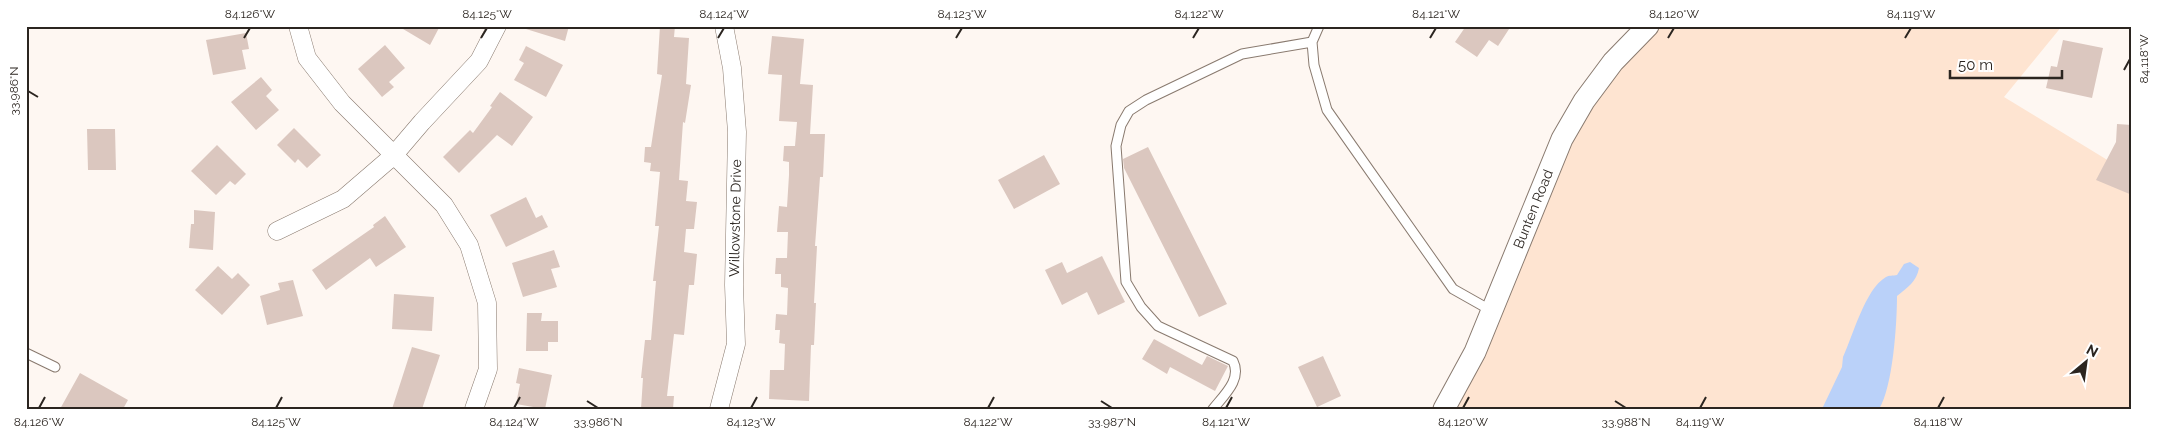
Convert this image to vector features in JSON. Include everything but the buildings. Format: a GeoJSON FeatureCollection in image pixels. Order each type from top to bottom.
{"type":"FeatureCollection","features":[{"type":"Feature","properties":{"kind":"street"},"geometry":{"type":"LineString","coordinates":[[298,26],[307,58],[342,103],[444,205],[469,245],[487,303],[488,369],[474,409]]}},
{"type":"Feature","properties":{"kind":"street"},"geometry":{"type":"LineString","coordinates":[[277,231],[343,199],[393,156],[479,61],[497,26]]}},
{"type":"Feature","properties":{"kind":"street","name":"Willowstone Drive"},"geometry":{"type":"LineString","coordinates":[[719,409],[736,344],[734,285],[737,132],[732,68],[724,26]]}},
{"type":"Feature","properties":{"kind":"street","name":"Bunten Road"},"geometry":{"type":"LineString","coordinates":[[1444,409],[1476,352],[1562,139],[1584,101],[1612,62],[1648,26]]}},
{"type":"Feature","properties":{"kind":"lane"},"geometry":{"type":"LineString","coordinates":[[1319,26],[1312,42],[1314,65],[1327,110],[1453,289],[1492,311]]}},
{"type":"Feature","properties":{"kind":"lane"},"geometry":{"type":"LineString","coordinates":[[1214,409],[1236,378],[1237,369],[1233,361],[1158,326],[1141,307],[1126,282],[1116,146],[1121,125],[1129,111],[1146,100],[1242,54],[1312,42]]}},
{"type":"Feature","properties":{"kind":"lane"},"geometry":{"type":"LineString","coordinates":[[26,353],[55,367]]}},
{"type":"Feature","properties":{"kind":"shaded area"},"geometry":{"type":"Polygon","coordinates":[[[1662,26],[2062,26],[2004,97],[2132,175],[2132,409],[1449,409],[1545,167],[1629,55],[1662,26]]]}},
{"type":"Feature","properties":{"kind":"water"},"geometry":{"type":"Polygon","coordinates":[[[1910,262],[1919,268],[1918,273],[1908,287],[1897,296],[1891,371],[1884,399],[1879,409],[1822,409],[1842,367],[1843,357],[1866,302],[1879,283],[1888,276],[1897,275],[1904,264],[1910,262]]]}}]}
